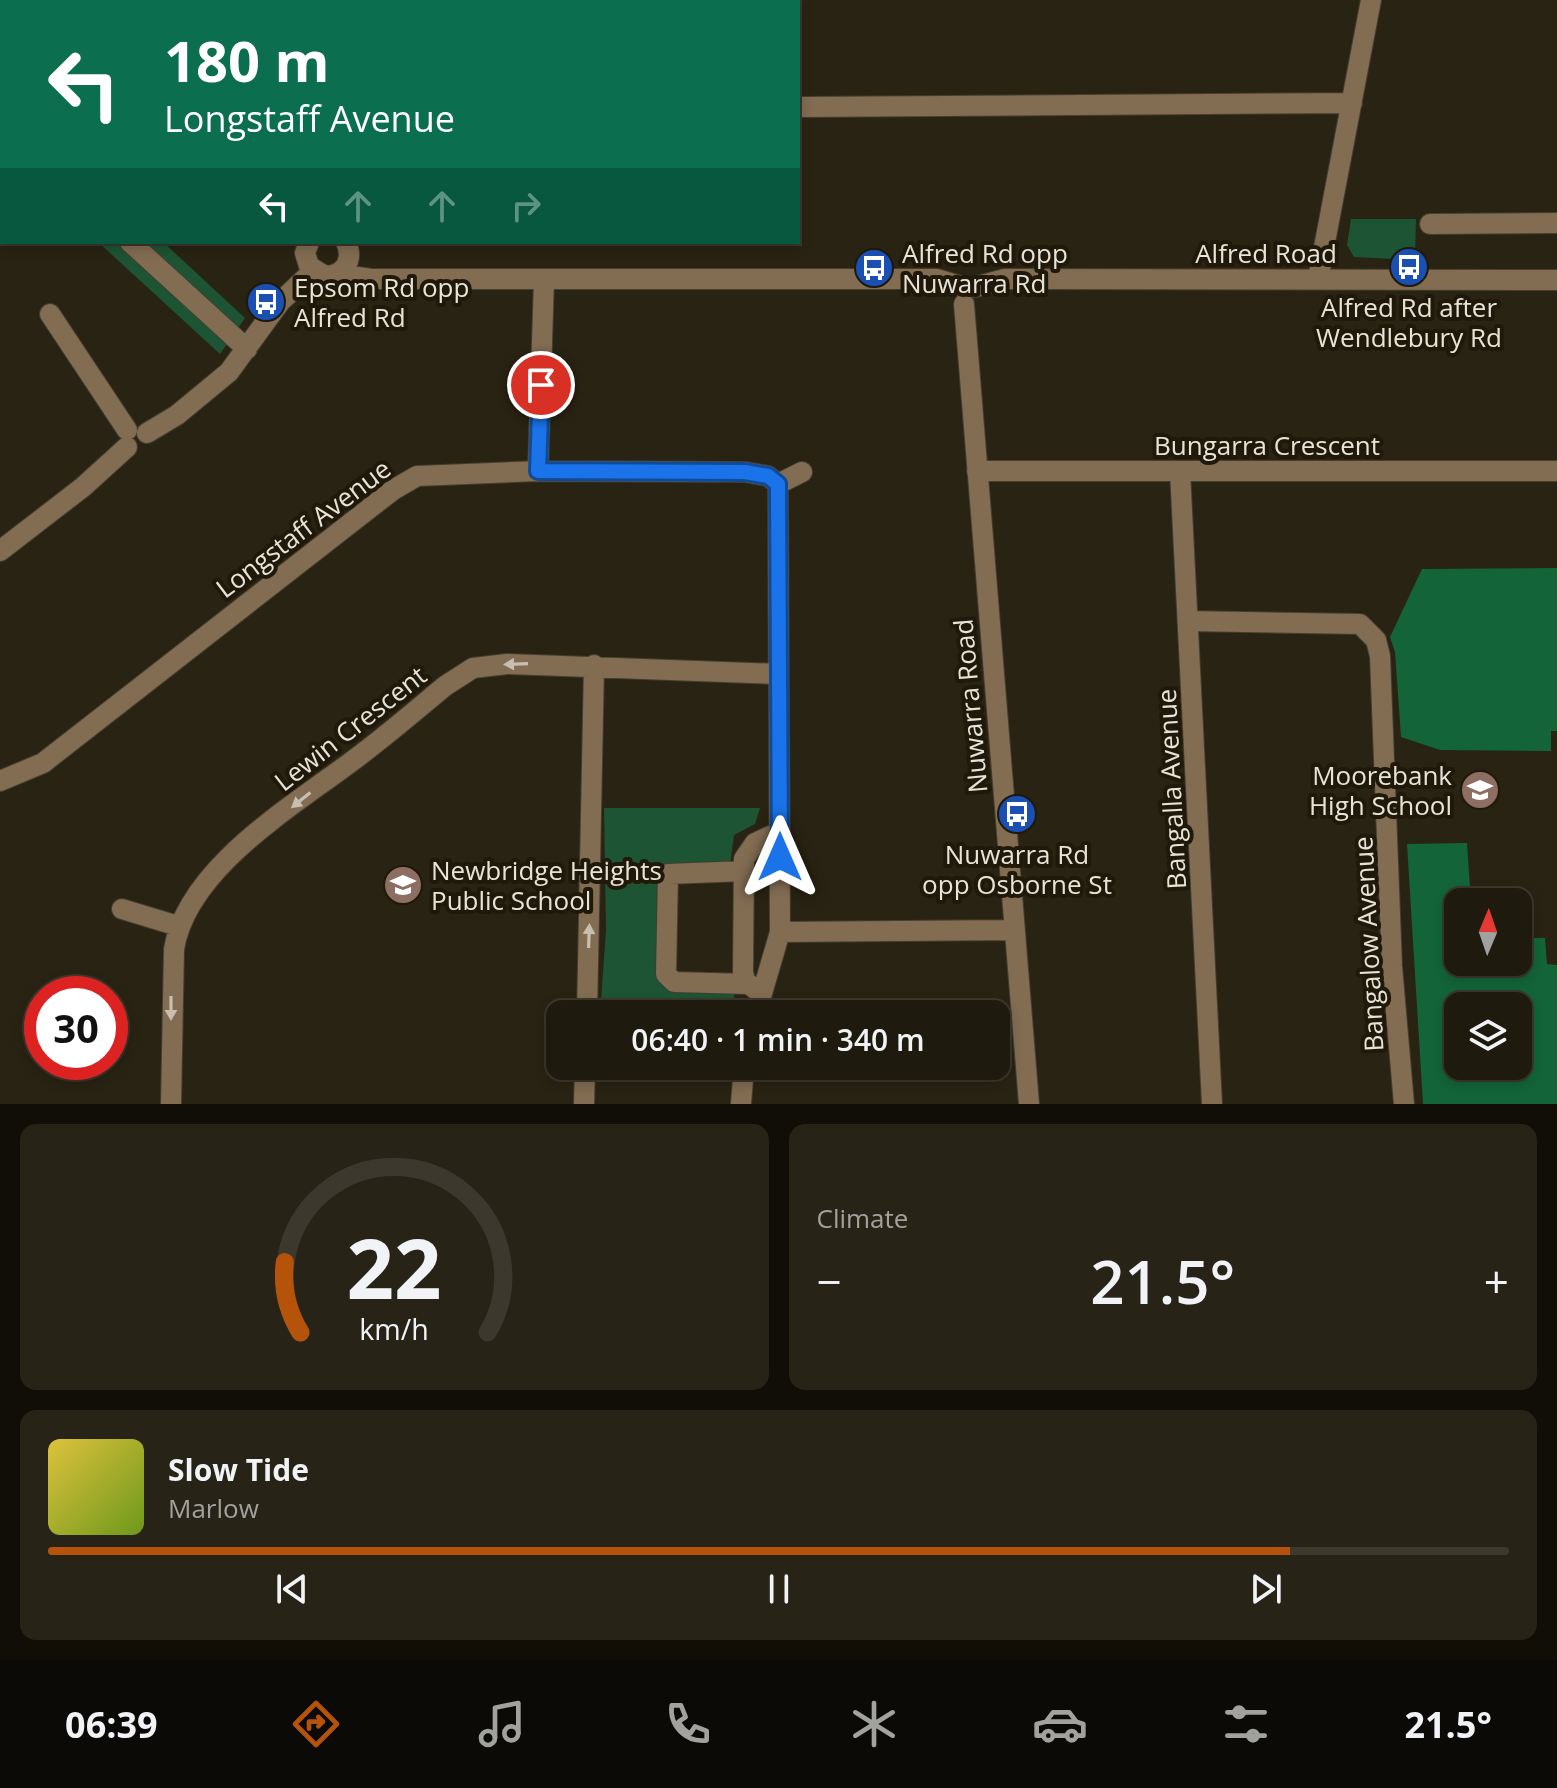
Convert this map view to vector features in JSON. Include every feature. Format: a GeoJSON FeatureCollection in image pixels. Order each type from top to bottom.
{"type":"FeatureCollection","features":[{"type":"Feature","properties":{"kind":"street"},"geometry":{"type":"LineString","coordinates":[[1318,279],[1371,0]]}},
{"type":"Feature","properties":{"kind":"street"},"geometry":{"type":"LineString","coordinates":[[800,107],[1352,103]]}},
{"type":"Feature","properties":{"kind":"street"},"geometry":{"type":"LineString","coordinates":[[1430,224],[1557,223]]}},
{"type":"Feature","properties":{"kind":"street"},"geometry":{"type":"LineString","coordinates":[[132,244],[247,349]]}},
{"type":"Feature","properties":{"kind":"street"},"geometry":{"type":"LineString","coordinates":[[0,551],[83,487],[134,437],[218,382],[247,349],[280,302],[313,271],[306,260],[309,244]]}},
{"type":"Feature","properties":{"kind":"street"},"geometry":{"type":"LineString","coordinates":[[338,274],[350,259],[347,244]]}},
{"type":"Feature","properties":{"kind":"street"},"geometry":{"type":"LineString","coordinates":[[347,244],[386,277]]}},
{"type":"Feature","properties":{"kind":"street","name":"Alfred Road"},"geometry":{"type":"LineString","coordinates":[[313,271],[325,276],[338,274],[371,279],[937,279],[966,292],[1005,279],[1557,280]]}},
{"type":"Feature","properties":{"kind":"street"},"geometry":{"type":"LineString","coordinates":[[538,471],[544,279]]}},
{"type":"Feature","properties":{"kind":"street","name":"Nuwarra Road"},"geometry":{"type":"LineString","coordinates":[[966,292],[977,471],[1029,1104]]}},
{"type":"Feature","properties":{"kind":"street"},"geometry":{"type":"LineString","coordinates":[[50,314],[134,437]]}},
{"type":"Feature","properties":{"kind":"street","name":"Longstaff Avenue"},"geometry":{"type":"LineString","coordinates":[[0,781],[43,763],[393,490],[417,476],[538,471],[745,472],[768,476],[778,484]]}},
{"type":"Feature","properties":{"kind":"street","name":"Bungarra Crescent"},"geometry":{"type":"LineString","coordinates":[[977,471],[1557,471]]}},
{"type":"Feature","properties":{"kind":"street","name":"Bangalla Avenue"},"geometry":{"type":"LineString","coordinates":[[1180,471],[1212,1104]]}},
{"type":"Feature","properties":{"kind":"street"},"geometry":{"type":"LineString","coordinates":[[755,1000],[755,989],[780,932],[778,484],[802,472]]}},
{"type":"Feature","properties":{"kind":"street","name":"Bangalow Avenue"},"geometry":{"type":"LineString","coordinates":[[1188,621],[1360,624],[1376,640],[1380,656],[1392,966],[1404,1104]]}},
{"type":"Feature","properties":{"kind":"street","name":"Lewin Crescent"},"geometry":{"type":"LineString","coordinates":[[171,1104],[171,987],[178,926],[192,901],[247,841],[445,686],[473,668],[507,664],[779,674]]}},
{"type":"Feature","properties":{"kind":"street"},"geometry":{"type":"LineString","coordinates":[[587,1000],[594,665]]}},
{"type":"Feature","properties":{"kind":"street"},"geometry":{"type":"LineString","coordinates":[[755,989],[743,972],[747,849],[779,832]]}},
{"type":"Feature","properties":{"kind":"street"},"geometry":{"type":"LineString","coordinates":[[744,871],[668,874],[666,974],[674,982],[755,989]]}},
{"type":"Feature","properties":{"kind":"street"},"geometry":{"type":"LineString","coordinates":[[122,909],[178,926]]}},
{"type":"Feature","properties":{"kind":"street"},"geometry":{"type":"LineString","coordinates":[[780,932],[1014,930]]}},
{"type":"Feature","properties":{"kind":"street"},"geometry":{"type":"LineString","coordinates":[[584,1104],[585,1080]]}},
{"type":"Feature","properties":{"kind":"street"},"geometry":{"type":"LineString","coordinates":[[741,1104],[743,1080]]}},
{"type":"Feature","properties":{"kind":"green space"},"geometry":{"type":"Polygon","coordinates":[[[1351,219],[1416,219],[1415,260],[1354,257],[1347,245],[1351,219]]]}},
{"type":"Feature","properties":{"kind":"green space"},"geometry":{"type":"Polygon","coordinates":[[[100,244],[165,244],[245,318],[220,354],[100,244]]]}},
{"type":"Feature","properties":{"kind":"green space"},"geometry":{"type":"Polygon","coordinates":[[[1557,568],[1557,731],[1551,731],[1551,751],[1440,750],[1401,737],[1395,652],[1390,637],[1422,569],[1557,568]]]}},
{"type":"Feature","properties":{"kind":"green space"},"geometry":{"type":"Polygon","coordinates":[[[604,808],[760,808],[755,824],[734,835],[730,865],[660,866],[661,983],[669,989],[733,989],[735,1000],[601,1000],[606,930],[604,808]]]}},
{"type":"Feature","properties":{"kind":"green space"},"geometry":{"type":"Polygon","coordinates":[[[1467,843],[1470,888],[1444,888],[1444,976],[1532,976],[1532,938],[1545,938],[1547,964],[1557,965],[1557,1104],[1423,1104],[1407,844],[1467,843]]]}},
{"type":"Feature","properties":{"kind":"place","name":"Alfred Rd after Wendlebury Rd"},"geometry":{"type":"Point","coordinates":[1409,267]}},
{"type":"Feature","properties":{"kind":"place","name":"Alfred Rd opp Nuwarra Rd"},"geometry":{"type":"Point","coordinates":[874,268]}},
{"type":"Feature","properties":{"kind":"place","name":"Epsom Rd opp Alfred Rd"},"geometry":{"type":"Point","coordinates":[266,302]}},
{"type":"Feature","properties":{"kind":"place","name":"Moorebank High School"},"geometry":{"type":"Point","coordinates":[1480,790]}},
{"type":"Feature","properties":{"kind":"place","name":"Nuwarra Rd opp Osborne St"},"geometry":{"type":"Point","coordinates":[1017,814]}},
{"type":"Feature","properties":{"kind":"place","name":"Newbridge Heights Public School"},"geometry":{"type":"Point","coordinates":[403,885]}},
{"type":"Feature","properties":{"kind":"route"},"geometry":{"type":"LineString","coordinates":[[541,385],[538,471],[745,472],[768,476],[778,484],[780,857]]}}]}
